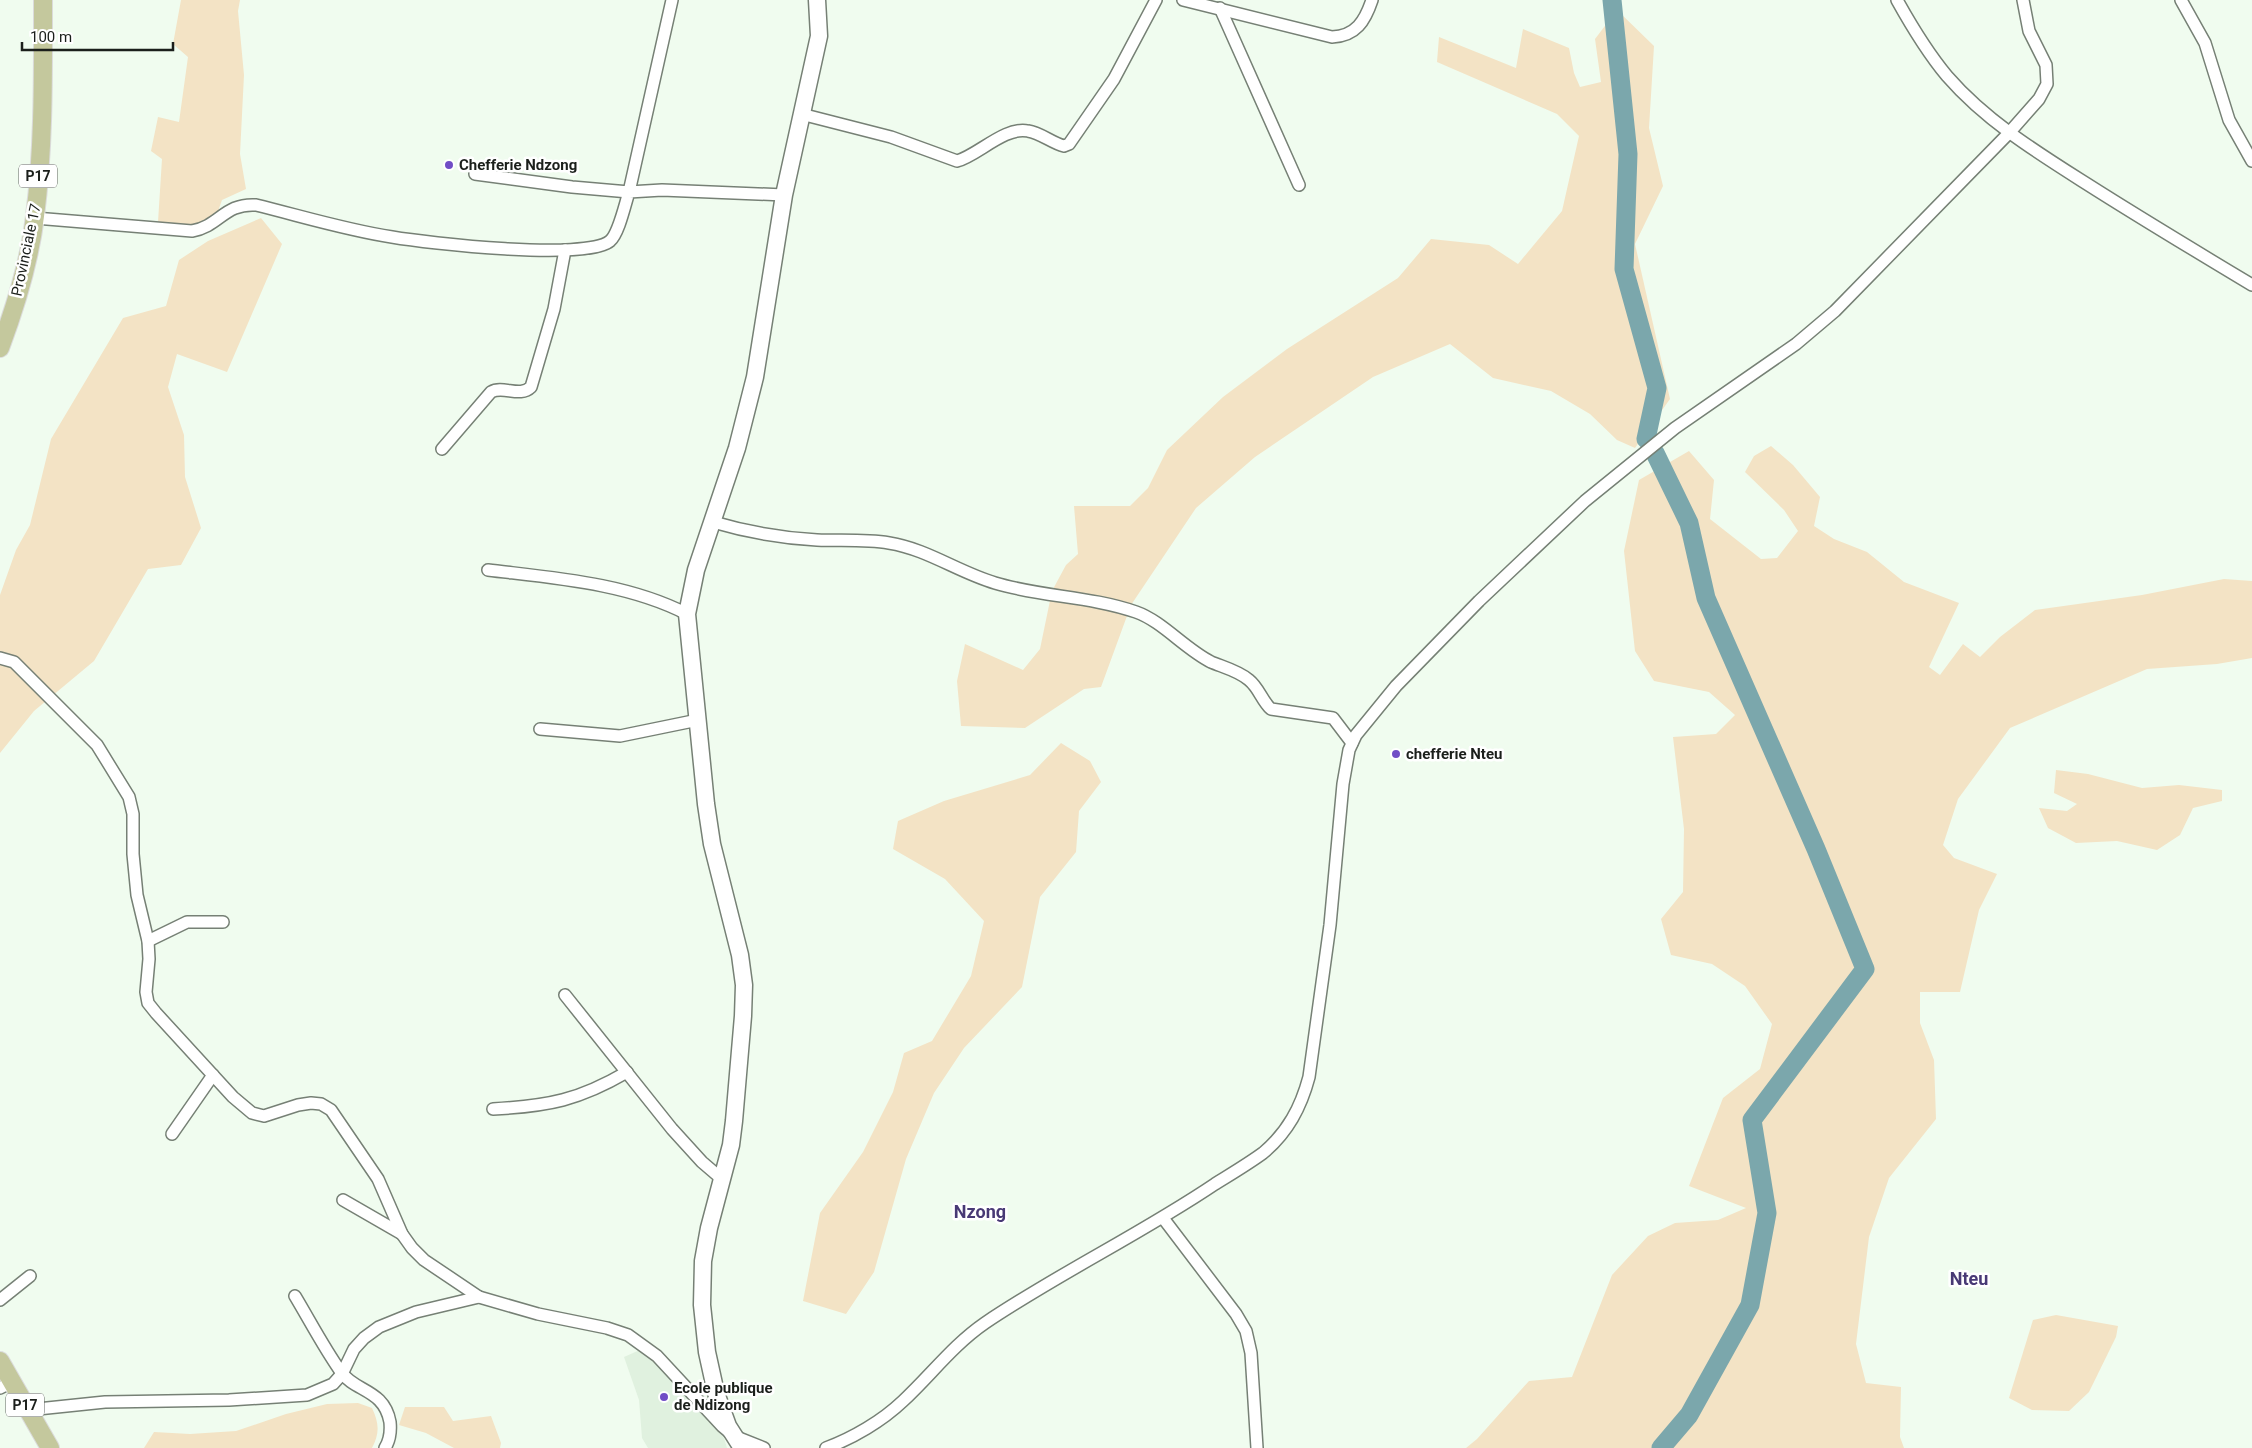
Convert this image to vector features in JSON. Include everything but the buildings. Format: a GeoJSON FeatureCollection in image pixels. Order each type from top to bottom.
{"type":"FeatureCollection","features":[{"type":"Feature","properties":{"kind":"main road","name":"Provinciale 17"},"geometry":{"type":"LineString","coordinates":[[0,348],[20,284],[35,218],[41,140],[43,0]]}},
{"type":"Feature","properties":{"kind":"main road","name":"P17"},"geometry":{"type":"LineString","coordinates":[[0,1361],[6,1385],[28,1410],[50,1448]]}},
{"type":"Feature","properties":{"kind":"street"},"geometry":{"type":"LineString","coordinates":[[35,218],[192,231],[202,229],[232,208],[244,204],[256,205],[329,224],[400,239],[565,250],[601,246],[609,242],[617,230],[628,192],[672,0]]}},
{"type":"Feature","properties":{"kind":"street"},"geometry":{"type":"LineString","coordinates":[[738,1442],[716,1393],[707,1352],[702,1305],[703,1261],[709,1228],[723,1180],[734,1121],[744,985],[740,955],[712,844],[687,614],[696,570],[737,448],[756,377],[784,195],[819,36],[817,0]]}},
{"type":"Feature","properties":{"kind":"street"},"geometry":{"type":"LineString","coordinates":[[801,114],[891,137],[957,162],[986,144],[1021,130],[1033,132],[1064,146],[1069,144],[1114,79],[1156,0]]}},
{"type":"Feature","properties":{"kind":"street"},"geometry":{"type":"LineString","coordinates":[[1184,0],[1325,35],[1345,37],[1360,24],[1372,0]]}},
{"type":"Feature","properties":{"kind":"street"},"geometry":{"type":"LineString","coordinates":[[1897,0],[1922,44],[1947,76],[1974,103],[2009,133],[2126,208],[2252,285]]}},
{"type":"Feature","properties":{"kind":"street"},"geometry":{"type":"LineString","coordinates":[[826,1448],[869,1427],[902,1403],[942,1359],[985,1323],[1111,1246],[1163,1218],[1262,1153],[1281,1136],[1294,1117],[1304,1097],[1309,1077],[1322,990],[1342,784],[1352,743],[1372,713],[1396,686],[1479,601],[1585,501],[1675,428],[1796,344],[1834,311],[2009,133],[2039,99],[2047,84],[2046,64],[2029,30],[2023,0]]}},
{"type":"Feature","properties":{"kind":"street"},"geometry":{"type":"LineString","coordinates":[[2181,0],[2205,44],[2229,120],[2252,161]]}},
{"type":"Feature","properties":{"kind":"street"},"geometry":{"type":"LineString","coordinates":[[1220,8],[1299,185]]}},
{"type":"Feature","properties":{"kind":"street"},"geometry":{"type":"LineString","coordinates":[[476,174],[572,187],[628,192],[662,190],[784,195]]}},
{"type":"Feature","properties":{"kind":"street"},"geometry":{"type":"LineString","coordinates":[[442,449],[491,392],[498,390],[522,392],[528,391],[531,387],[554,309],[565,250]]}},
{"type":"Feature","properties":{"kind":"street"},"geometry":{"type":"LineString","coordinates":[[713,522],[737,529],[792,538],[888,542],[917,549],[994,583],[1029,591],[1092,600],[1137,612],[1196,653],[1248,678],[1256,687],[1265,704],[1272,709],[1333,718],[1352,743]]}},
{"type":"Feature","properties":{"kind":"street"},"geometry":{"type":"LineString","coordinates":[[488,570],[546,577],[616,590],[651,598],[687,614]]}},
{"type":"Feature","properties":{"kind":"street"},"geometry":{"type":"LineString","coordinates":[[0,658],[14,662],[97,745],[130,797],[133,814],[132,854],[137,894],[148,941],[149,960],[146,992],[148,1002],[233,1097],[252,1113],[264,1116],[310,1103],[321,1104],[331,1110],[378,1179],[402,1234],[424,1260],[479,1297],[538,1314],[607,1328],[628,1335],[656,1356],[738,1442],[764,1448]]}},
{"type":"Feature","properties":{"kind":"street"},"geometry":{"type":"LineString","coordinates":[[540,729],[620,736],[698,720]]}},
{"type":"Feature","properties":{"kind":"street"},"geometry":{"type":"LineString","coordinates":[[148,941],[187,922],[222,922]]}},
{"type":"Feature","properties":{"kind":"street"},"geometry":{"type":"LineString","coordinates":[[565,995],[672,1130],[702,1162],[723,1180]]}},
{"type":"Feature","properties":{"kind":"street"},"geometry":{"type":"LineString","coordinates":[[493,1109],[536,1107],[582,1096],[627,1072]]}},
{"type":"Feature","properties":{"kind":"street"},"geometry":{"type":"LineString","coordinates":[[172,1134],[213,1075]]}},
{"type":"Feature","properties":{"kind":"street"},"geometry":{"type":"LineString","coordinates":[[343,1200],[402,1234]]}},
{"type":"Feature","properties":{"kind":"street"},"geometry":{"type":"LineString","coordinates":[[1163,1218],[1236,1314],[1246,1331],[1251,1353],[1257,1448]]}},
{"type":"Feature","properties":{"kind":"street"},"geometry":{"type":"LineString","coordinates":[[0,1300],[30,1276]]}},
{"type":"Feature","properties":{"kind":"street"},"geometry":{"type":"LineString","coordinates":[[294,1296],[342,1374],[380,1401],[388,1414],[389,1442],[385,1448]]}},
{"type":"Feature","properties":{"kind":"street"},"geometry":{"type":"LineString","coordinates":[[28,1410],[105,1402],[229,1400],[307,1394],[333,1384],[342,1374],[354,1349],[378,1327],[416,1312],[479,1297]]}},
{"type":"Feature","properties":{"kind":"shaded area"},"geometry":{"type":"Polygon","coordinates":[[[181,0],[240,0],[238,11],[244,75],[240,154],[246,189],[222,200],[217,214],[202,222],[185,226],[158,222],[162,159],[151,151],[158,117],[179,122],[188,57],[173,44],[181,0]]]}},
{"type":"Feature","properties":{"kind":"shaded area"},"geometry":{"type":"Polygon","coordinates":[[[1617,10],[1654,46],[1649,128],[1663,186],[1635,244],[1670,399],[1635,448],[1617,440],[1590,414],[1551,391],[1493,378],[1450,344],[1373,377],[1255,457],[1196,508],[1131,605],[1101,687],[1084,689],[1025,728],[961,726],[957,681],[965,644],[1023,670],[1040,649],[1052,591],[1066,565],[1078,554],[1074,506],[1130,506],[1148,488],[1167,450],[1223,397],[1287,349],[1398,278],[1431,239],[1489,245],[1518,264],[1562,211],[1579,136],[1557,114],[1437,62],[1439,37],[1516,68],[1523,29],[1569,48],[1574,73],[1580,87],[1601,82],[1595,39],[1617,10]]]}},
{"type":"Feature","properties":{"kind":"shaded area"},"geometry":{"type":"Polygon","coordinates":[[[261,218],[282,244],[227,372],[177,354],[168,387],[184,435],[185,477],[201,528],[181,565],[148,569],[94,661],[34,711],[0,753],[0,595],[16,550],[30,525],[51,439],[123,318],[166,306],[179,260],[208,241],[261,218]]]}},
{"type":"Feature","properties":{"kind":"shaded area"},"geometry":{"type":"Polygon","coordinates":[[[1771,446],[1793,465],[1820,497],[1814,526],[1834,539],[1867,552],[1904,582],[1959,603],[1929,667],[1940,675],[1963,644],[1980,657],[2000,637],[2035,610],[2142,595],[2224,579],[2252,581],[2252,658],[2217,664],[2147,669],[2010,728],[1958,799],[1943,845],[1954,858],[1997,874],[1979,910],[1960,992],[1920,992],[1920,1023],[1934,1060],[1936,1119],[1889,1178],[1869,1237],[1856,1344],[1866,1383],[1901,1387],[1900,1437],[1904,1448],[1466,1448],[1477,1439],[1529,1381],[1572,1377],[1612,1275],[1648,1236],[1675,1223],[1718,1220],[1746,1208],[1689,1186],[1723,1098],[1760,1069],[1772,1024],[1745,986],[1712,964],[1671,955],[1661,919],[1683,892],[1684,829],[1673,737],[1716,734],[1735,715],[1709,692],[1654,681],[1635,651],[1624,551],[1639,480],[1689,451],[1714,480],[1710,519],[1761,559],[1777,558],[1798,531],[1784,510],[1745,472],[1754,456],[1771,446]]]}},
{"type":"Feature","properties":{"kind":"shaded area"},"geometry":{"type":"Polygon","coordinates":[[[1061,743],[1090,761],[1101,782],[1079,811],[1076,852],[1040,897],[1022,987],[964,1048],[934,1093],[906,1159],[874,1272],[846,1314],[803,1301],[820,1213],[863,1152],[893,1092],[904,1053],[932,1041],[971,976],[984,921],[945,879],[893,849],[898,821],[944,801],[1030,775],[1061,743]]]}},
{"type":"Feature","properties":{"kind":"shaded area"},"geometry":{"type":"Polygon","coordinates":[[[2056,770],[2088,774],[2142,788],[2179,785],[2222,790],[2222,801],[2193,808],[2180,835],[2157,850],[2117,841],[2076,843],[2048,828],[2039,808],[2067,811],[2077,804],[2054,793],[2056,770]]]}},
{"type":"Feature","properties":{"kind":"shaded area"},"geometry":{"type":"Polygon","coordinates":[[[2056,1315],[2118,1326],[2116,1337],[2089,1392],[2069,1411],[2032,1410],[2009,1398],[2033,1320],[2056,1315]]]}},
{"type":"Feature","properties":{"kind":"shaded area","name":"Ecole publique de Ndizong"},"geometry":{"type":"Polygon","coordinates":[[[642,1349],[687,1394],[724,1438],[727,1448],[648,1448],[642,1438],[639,1400],[624,1357],[642,1349]]]}},
{"type":"Feature","properties":{"kind":"shaded area"},"geometry":{"type":"Polygon","coordinates":[[[358,1403],[372,1408],[376,1418],[378,1428],[372,1448],[144,1448],[154,1432],[190,1434],[236,1431],[286,1414],[327,1404],[358,1403]]]}},
{"type":"Feature","properties":{"kind":"shaded area"},"geometry":{"type":"Polygon","coordinates":[[[405,1407],[444,1407],[453,1421],[491,1416],[501,1443],[500,1448],[454,1448],[426,1433],[399,1425],[405,1407]]]}},
{"type":"Feature","properties":{"kind":"waterway"},"geometry":{"type":"LineString","coordinates":[[1612,0],[1628,154],[1624,269],[1657,388],[1646,439]]}},
{"type":"Feature","properties":{"kind":"waterway"},"geometry":{"type":"LineString","coordinates":[[1655,453],[1689,523],[1706,598],[1816,849],[1865,969],[1752,1120],[1767,1213],[1750,1305],[1689,1415],[1661,1448]]}},
{"type":"Feature","properties":{"kind":"place","name":"Chefferie Ndzong"},"geometry":{"type":"Point","coordinates":[449,165]}},
{"type":"Feature","properties":{"kind":"place","name":"chefferie Nteu"},"geometry":{"type":"Point","coordinates":[1396,754]}},
{"type":"Feature","properties":{"kind":"place","name":"Ecole publique de Ndizong"},"geometry":{"type":"Point","coordinates":[664,1397]}},
{"type":"Feature","properties":{"kind":"district","name":"Nzong"},"geometry":{"type":"Point","coordinates":[980,1211]}},
{"type":"Feature","properties":{"kind":"district","name":"Nteu"},"geometry":{"type":"Point","coordinates":[1969,1278]}}]}
